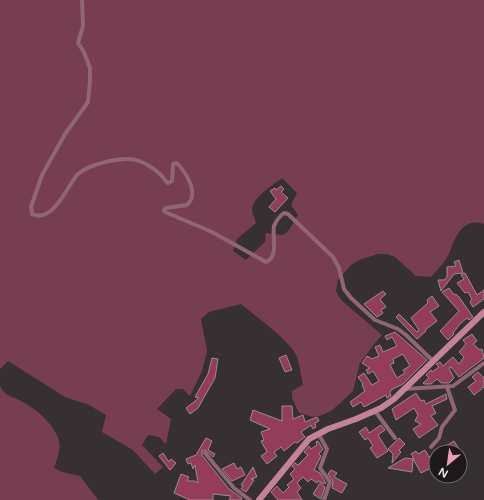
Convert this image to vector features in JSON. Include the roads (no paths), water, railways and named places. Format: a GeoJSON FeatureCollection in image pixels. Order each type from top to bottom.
{"type":"FeatureCollection","features":[{"type":"Feature","properties":{"kind":"main road"},"geometry":{"type":"LineString","coordinates":[[259,500],[306,442],[318,433],[375,410],[394,399],[484,312]]}},
{"type":"Feature","properties":{"kind":"street"},"geometry":{"type":"LineString","coordinates":[[82,0],[83,26],[78,43],[84,52],[90,68],[88,99],[65,134],[42,175],[31,207],[32,214],[39,215],[53,209],[78,174],[86,168],[109,161],[134,159],[152,168],[168,183],[172,181],[173,164],[177,163],[192,189],[192,196],[187,205],[165,208],[165,212],[212,232],[266,262],[271,259],[274,254],[276,223],[284,213],[288,214],[333,257],[339,268],[344,289],[351,298],[375,320],[398,329],[406,334],[433,361]]}},
{"type":"Feature","properties":{"kind":"street"},"geometry":{"type":"LineString","coordinates":[[405,389],[447,388],[456,384],[484,363]]}},
{"type":"Feature","properties":{"kind":"street"},"geometry":{"type":"LineString","coordinates":[[433,444],[438,438],[442,427],[455,412],[447,388]]}},
{"type":"Feature","properties":{"kind":"street"},"geometry":{"type":"LineString","coordinates":[[375,410],[395,438]]}},
{"type":"Feature","properties":{"kind":"street"},"geometry":{"type":"LineString","coordinates":[[318,433],[327,449],[320,468],[330,482],[324,500]]}},
{"type":"Feature","properties":{"kind":"street"},"geometry":{"type":"LineString","coordinates":[[205,454],[234,488],[250,500]]}}]}
